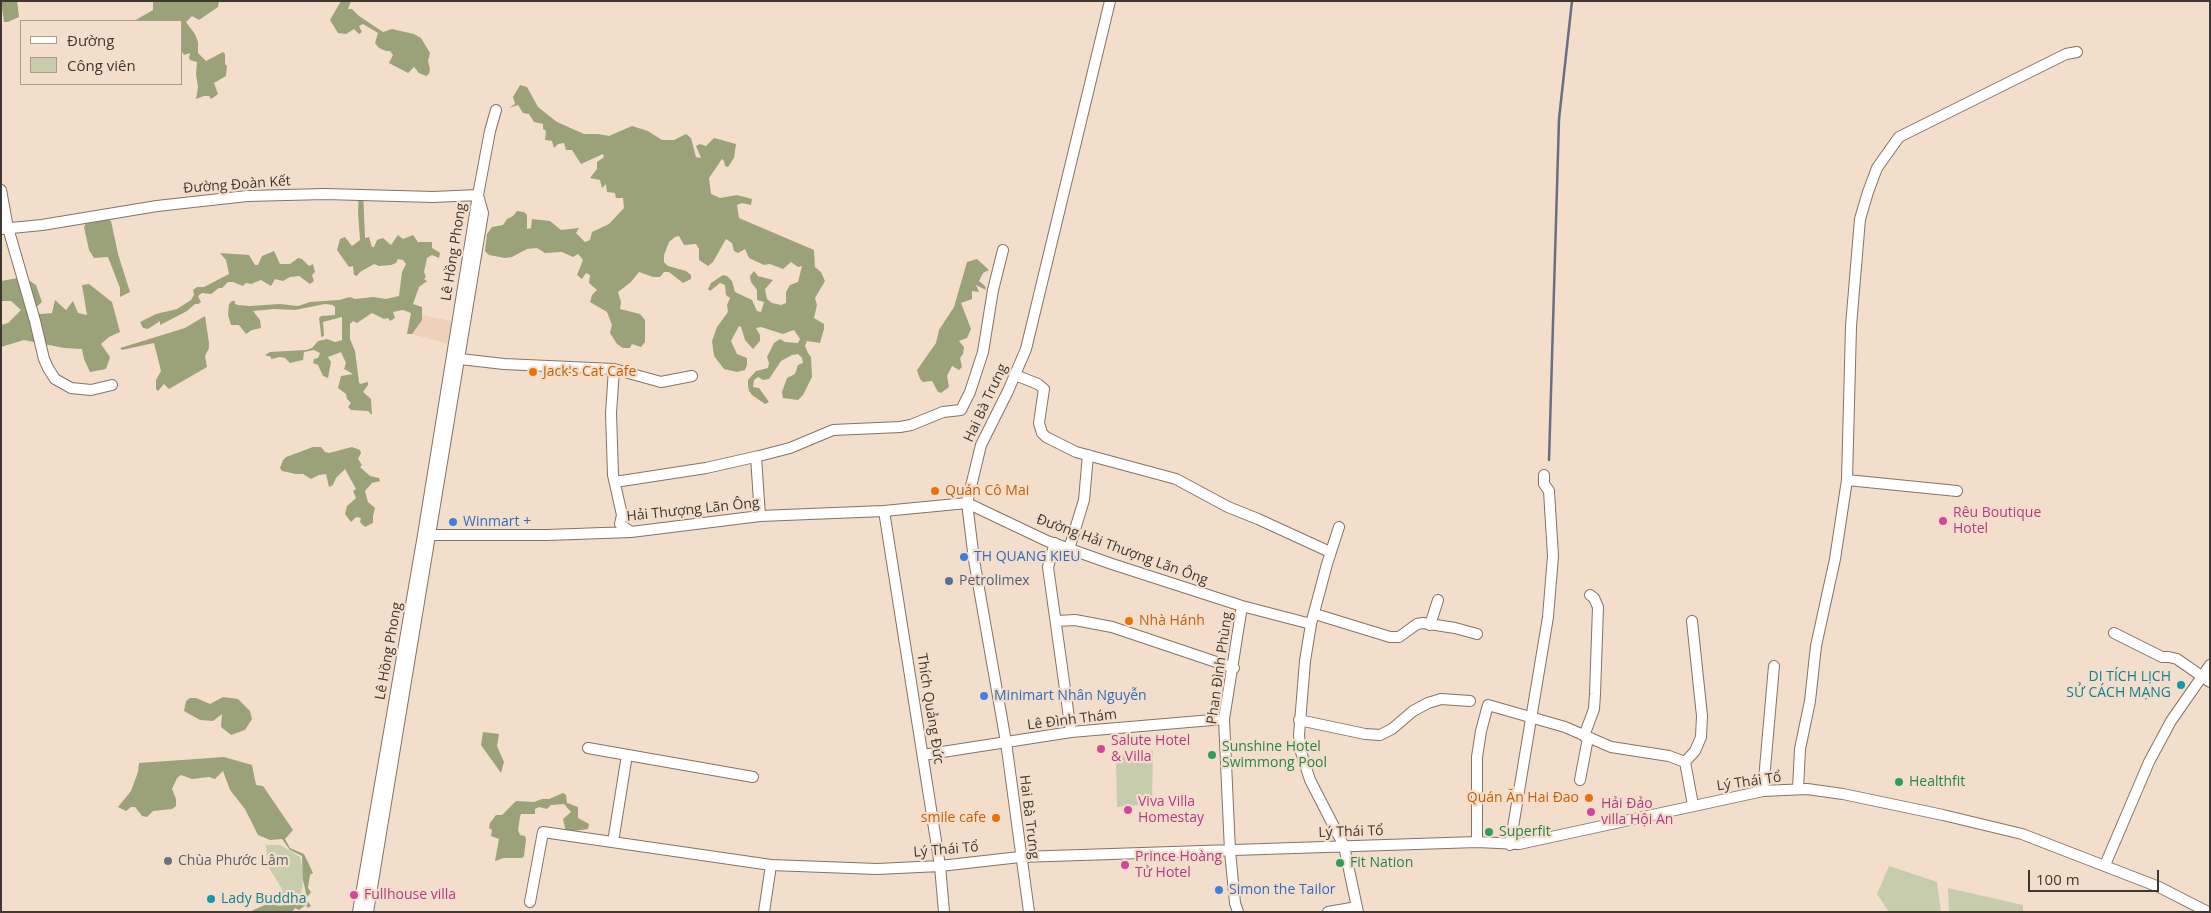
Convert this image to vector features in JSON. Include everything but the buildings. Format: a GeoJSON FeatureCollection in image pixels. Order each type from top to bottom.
{"type":"FeatureCollection","features":[{"type":"Feature","properties":{"kind":"street","name":"Hai Bà Trưng"},"geometry":{"type":"LineString","coordinates":[[1029,912],[1020,857],[1006,742],[974,560],[966,503],[981,445],[1016,375],[1026,349],[1110,1]]}},
{"type":"Feature","properties":{"kind":"street"},"geometry":{"type":"LineString","coordinates":[[1798,789],[1800,749],[1810,701],[1816,646],[1835,559],[1847,480],[1849,361],[1860,219],[1877,168],[1899,137],[2066,54],[2077,52]]}},
{"type":"Feature","properties":{"kind":"street"},"geometry":{"type":"LineString","coordinates":[[478,195],[496,110]]}},
{"type":"Feature","properties":{"kind":"street"},"geometry":{"type":"LineString","coordinates":[[1,190],[5,229],[35,321],[44,359],[52,375],[64,384],[77,389],[91,390],[112,385]]}},
{"type":"Feature","properties":{"kind":"street","name":"Đường Đoàn Kết"},"geometry":{"type":"LineString","coordinates":[[5,229],[157,206],[247,196],[325,194],[433,197],[478,195]]}},
{"type":"Feature","properties":{"kind":"street","name":"Lê Hồng Phong"},"geometry":{"type":"LineString","coordinates":[[358,912],[376,832],[427,534],[460,359],[484,213],[478,195]]}},
{"type":"Feature","properties":{"kind":"street","name":"Lê Hồng Phong"},"geometry":{"type":"LineString","coordinates":[[427,534],[478,195]]}},
{"type":"Feature","properties":{"kind":"street"},"geometry":{"type":"LineString","coordinates":[[615,482],[706,468],[756,457],[790,448],[833,430],[900,427],[911,425],[943,412],[961,410],[970,392],[983,352],[993,290],[1003,250]]}},
{"type":"Feature","properties":{"kind":"street"},"geometry":{"type":"LineString","coordinates":[[460,359],[614,369],[661,382],[692,376]]}},
{"type":"Feature","properties":{"kind":"street"},"geometry":{"type":"LineString","coordinates":[[614,369],[610,413],[611,448],[615,482],[622,515],[620,524],[631,532]]}},
{"type":"Feature","properties":{"kind":"street"},"geometry":{"type":"LineString","coordinates":[[1016,375],[1038,384],[1044,389],[1039,423],[1042,433],[1076,452],[1176,479],[1228,507],[1330,552]]}},
{"type":"Feature","properties":{"kind":"street"},"geometry":{"type":"LineString","coordinates":[[1069,548],[1084,500],[1088,455]]}},
{"type":"Feature","properties":{"kind":"street"},"geometry":{"type":"LineString","coordinates":[[756,457],[760,516]]}},
{"type":"Feature","properties":{"kind":"street"},"geometry":{"type":"LineString","coordinates":[[1510,845],[1548,618],[1553,556],[1550,490],[1544,484],[1544,475]]}},
{"type":"Feature","properties":{"kind":"street"},"geometry":{"type":"LineString","coordinates":[[1847,480],[1957,491]]}},
{"type":"Feature","properties":{"kind":"street","name":"Hải Thượng Lãn Ông"},"geometry":{"type":"LineString","coordinates":[[427,534],[547,535],[631,532],[760,516],[884,511],[966,503]]}},
{"type":"Feature","properties":{"kind":"street","name":"Đường Hải Thượng Lãn Ông"},"geometry":{"type":"LineString","coordinates":[[966,503],[1055,544],[1242,606],[1311,624]]}},
{"type":"Feature","properties":{"kind":"street","name":"Thích Quảng Đức"},"geometry":{"type":"LineString","coordinates":[[884,511],[940,866],[944,912]]}},
{"type":"Feature","properties":{"kind":"street"},"geometry":{"type":"LineString","coordinates":[[1328,912],[1358,909],[1344,846],[1310,780],[1301,752],[1299,720],[1311,624],[1330,552],[1339,528]]}},
{"type":"Feature","properties":{"kind":"street"},"geometry":{"type":"LineString","coordinates":[[1055,544],[1048,567],[1071,732]]}},
{"type":"Feature","properties":{"kind":"street"},"geometry":{"type":"LineString","coordinates":[[1580,780],[1586,737],[1594,709],[1595,694],[1598,607],[1594,598],[1590,595]]}},
{"type":"Feature","properties":{"kind":"street"},"geometry":{"type":"LineString","coordinates":[[1430,625],[1438,600]]}},
{"type":"Feature","properties":{"kind":"street","name":"Phan Đình Phùng"},"geometry":{"type":"LineString","coordinates":[[1235,909],[1230,851],[1224,719],[1234,668],[1242,606]]}},
{"type":"Feature","properties":{"kind":"street"},"geometry":{"type":"LineString","coordinates":[[1315,614],[1390,637],[1399,637],[1417,624],[1455,628],[1477,634]]}},
{"type":"Feature","properties":{"kind":"street"},"geometry":{"type":"LineString","coordinates":[[1057,621],[1075,620],[1112,627],[1234,668]]}},
{"type":"Feature","properties":{"kind":"street"},"geometry":{"type":"LineString","coordinates":[[1685,762],[1695,750],[1701,737],[1702,716],[1692,621]]}},
{"type":"Feature","properties":{"kind":"street"},"geometry":{"type":"LineString","coordinates":[[2114,632],[2162,657],[2170,656],[2177,659],[2210,682]]}},
{"type":"Feature","properties":{"kind":"street"},"geometry":{"type":"LineString","coordinates":[[2106,865],[2149,762],[2172,721],[2210,665]]}},
{"type":"Feature","properties":{"kind":"street"},"geometry":{"type":"LineString","coordinates":[[1763,790],[1774,666]]}},
{"type":"Feature","properties":{"kind":"street"},"geometry":{"type":"LineString","coordinates":[[1299,720],[1365,734],[1380,735],[1392,729],[1413,711],[1428,703],[1441,699],[1470,700]]}},
{"type":"Feature","properties":{"kind":"street"},"geometry":{"type":"LineString","coordinates":[[1477,842],[1477,757],[1488,705],[1565,726],[1611,747],[1669,756],[1685,762]]}},
{"type":"Feature","properties":{"kind":"street","name":"Lê Đình Thám"},"geometry":{"type":"LineString","coordinates":[[923,755],[1071,732],[1224,719]]}},
{"type":"Feature","properties":{"kind":"street"},"geometry":{"type":"LineString","coordinates":[[588,748],[754,777]]}},
{"type":"Feature","properties":{"kind":"street"},"geometry":{"type":"LineString","coordinates":[[613,842],[627,755]]}},
{"type":"Feature","properties":{"kind":"street"},"geometry":{"type":"LineString","coordinates":[[1685,762],[1693,805]]}},
{"type":"Feature","properties":{"kind":"street","name":"Lý Thái Tổ"},"geometry":{"type":"LineString","coordinates":[[530,902],[543,832],[771,865],[877,869],[940,866],[1020,857],[1477,842],[1510,845],[1763,790],[1798,789],[1843,794],[2022,834],[2106,865],[2158,887],[2208,912]]}},
{"type":"Feature","properties":{"kind":"street","name":"Lê Hồng Phong"},"geometry":{"type":"LineString","coordinates":[[368,912],[376,832]]}},
{"type":"Feature","properties":{"kind":"street"},"geometry":{"type":"LineString","coordinates":[[764,912],[771,865]]}},
{"type":"Feature","properties":{"kind":"shaded area"},"geometry":{"type":"Polygon","coordinates":[[[411,313],[452,321],[448,344],[412,334],[411,313]]]}},
{"type":"Feature","properties":{"kind":"green space"},"geometry":{"type":"Polygon","coordinates":[[[1,1],[17,1],[19,17],[4,22],[1,1]]]}},
{"type":"Feature","properties":{"kind":"green space"},"geometry":{"type":"Polygon","coordinates":[[[153,1],[219,1],[218,7],[199,20],[192,16],[186,22],[195,34],[198,42],[198,53],[206,61],[223,52],[225,54],[226,76],[214,83],[218,94],[211,99],[209,96],[204,96],[196,99],[198,87],[197,62],[190,60],[190,53],[184,55],[182,52],[182,20],[136,20],[153,10],[153,1]]]}},
{"type":"Feature","properties":{"kind":"green space"},"geometry":{"type":"Polygon","coordinates":[[[341,1],[351,1],[348,9],[352,9],[383,32],[392,29],[414,34],[421,38],[430,53],[428,61],[429,74],[426,76],[419,73],[414,67],[408,73],[389,63],[393,55],[390,51],[379,48],[375,43],[378,33],[363,24],[359,26],[362,32],[359,34],[354,29],[346,34],[338,33],[330,20],[341,1]]]}},
{"type":"Feature","properties":{"kind":"green space"},"geometry":{"type":"Polygon","coordinates":[[[520,85],[527,87],[538,107],[557,122],[584,134],[609,136],[632,126],[648,131],[662,140],[674,140],[686,134],[691,138],[696,157],[701,158],[696,146],[700,144],[706,146],[714,138],[736,144],[734,158],[728,167],[725,166],[722,159],[709,178],[711,194],[720,198],[737,195],[752,199],[751,205],[742,203],[737,205],[739,218],[814,250],[815,267],[821,272],[825,281],[815,298],[817,305],[814,318],[824,324],[824,329],[820,343],[807,341],[805,346],[811,357],[812,377],[803,395],[798,400],[783,398],[782,392],[787,378],[795,374],[798,365],[803,363],[802,358],[798,354],[781,361],[769,379],[763,380],[758,377],[754,380],[753,387],[759,388],[769,402],[765,404],[752,395],[748,386],[748,380],[756,371],[768,368],[767,357],[774,343],[780,339],[785,342],[798,343],[800,339],[794,330],[783,334],[761,327],[756,328],[760,335],[760,341],[753,349],[745,340],[739,326],[731,341],[737,354],[747,358],[747,365],[745,370],[737,372],[724,369],[714,356],[712,341],[717,327],[728,312],[727,305],[730,298],[726,295],[725,285],[720,283],[710,291],[708,289],[711,283],[723,275],[727,276],[732,281],[735,292],[752,300],[757,311],[761,312],[764,302],[757,300],[757,290],[751,282],[750,276],[754,271],[758,276],[773,280],[765,289],[767,299],[772,303],[781,305],[786,303],[786,292],[790,285],[798,282],[802,266],[798,267],[791,262],[783,269],[770,264],[764,265],[749,258],[745,249],[738,253],[734,251],[732,243],[726,239],[713,262],[708,266],[699,260],[699,249],[696,244],[684,245],[679,236],[675,237],[669,242],[664,255],[664,262],[668,266],[686,271],[691,275],[691,279],[683,283],[669,272],[664,272],[660,277],[653,277],[639,272],[631,282],[618,292],[621,302],[620,309],[640,314],[645,320],[645,342],[641,347],[632,344],[630,348],[623,348],[617,344],[610,333],[612,325],[607,312],[590,302],[592,295],[597,290],[589,283],[590,275],[586,273],[582,279],[577,275],[583,260],[578,254],[573,257],[562,252],[545,253],[537,248],[527,249],[512,257],[505,258],[489,255],[485,251],[487,234],[492,227],[503,225],[517,211],[524,212],[527,215],[527,229],[531,228],[532,219],[550,221],[561,230],[579,228],[576,233],[585,242],[590,240],[592,232],[609,224],[624,208],[623,198],[616,198],[615,193],[607,192],[606,184],[602,188],[600,180],[590,178],[597,169],[597,162],[604,157],[603,154],[581,164],[572,150],[566,150],[564,143],[558,144],[554,148],[552,141],[545,140],[546,131],[543,129],[543,124],[534,122],[529,114],[523,113],[518,105],[509,108],[515,104],[513,97],[520,85]]]}},
{"type":"Feature","properties":{"kind":"green space"},"geometry":{"type":"Polygon","coordinates":[[[359,189],[363,189],[365,238],[369,237],[372,247],[374,247],[377,240],[383,238],[391,245],[398,235],[403,239],[413,235],[418,242],[432,242],[432,248],[440,253],[439,258],[432,255],[427,258],[424,272],[426,277],[424,279],[427,281],[419,287],[413,304],[422,307],[422,320],[412,334],[407,334],[411,313],[403,310],[393,312],[395,318],[390,321],[388,318],[384,319],[372,313],[357,323],[353,321],[350,324],[350,339],[355,351],[359,382],[360,384],[368,382],[363,392],[371,399],[372,415],[368,411],[351,410],[348,407],[351,403],[347,399],[346,394],[338,388],[341,376],[353,374],[344,369],[346,363],[341,352],[328,357],[331,362],[328,378],[323,376],[318,365],[313,363],[320,353],[314,350],[304,352],[303,360],[290,363],[285,358],[271,359],[271,357],[265,355],[270,352],[306,350],[312,348],[318,341],[327,339],[335,342],[342,340],[342,317],[323,322],[324,336],[321,337],[319,318],[321,316],[335,315],[335,307],[333,305],[325,304],[295,310],[253,311],[260,320],[261,328],[246,334],[239,325],[231,325],[228,315],[229,304],[232,301],[235,301],[235,304],[238,305],[250,306],[280,304],[298,306],[310,302],[339,300],[350,297],[355,299],[373,297],[386,299],[399,296],[402,272],[406,264],[403,260],[398,259],[396,263],[391,265],[379,266],[374,264],[360,272],[357,276],[354,275],[353,266],[349,267],[337,250],[340,239],[345,237],[352,246],[360,240],[359,189]]]}},
{"type":"Feature","properties":{"kind":"green space"},"geometry":{"type":"Polygon","coordinates":[[[107,219],[111,221],[118,254],[130,292],[120,297],[120,288],[108,257],[94,258],[89,250],[84,227],[86,223],[107,219]]]}},
{"type":"Feature","properties":{"kind":"green space"},"geometry":{"type":"Polygon","coordinates":[[[274,251],[280,264],[290,264],[298,258],[302,259],[309,266],[313,264],[315,272],[312,275],[314,281],[310,284],[299,276],[290,277],[283,281],[275,279],[271,286],[261,280],[251,284],[246,283],[243,286],[228,282],[211,294],[202,293],[198,296],[201,302],[195,304],[187,311],[160,325],[160,321],[148,329],[143,328],[140,322],[156,314],[177,309],[191,300],[194,295],[193,290],[197,287],[204,287],[229,274],[226,260],[220,253],[249,255],[255,265],[258,265],[262,256],[274,251]]]}},
{"type":"Feature","properties":{"kind":"green space"},"geometry":{"type":"Polygon","coordinates":[[[977,259],[989,270],[983,273],[979,281],[985,286],[986,290],[976,285],[979,292],[972,291],[972,299],[961,303],[971,329],[967,338],[959,341],[964,347],[960,358],[962,367],[959,370],[952,366],[947,376],[949,387],[941,393],[938,392],[932,381],[923,382],[917,370],[936,343],[939,330],[954,307],[967,262],[977,259]]]}},
{"type":"Feature","properties":{"kind":"green space"},"geometry":{"type":"Polygon","coordinates":[[[24,277],[36,285],[42,302],[31,312],[41,314],[52,313],[55,300],[66,310],[73,301],[78,313],[87,315],[82,285],[89,284],[112,302],[120,332],[109,337],[101,344],[110,357],[106,369],[90,372],[82,349],[64,348],[24,340],[1,347],[1,325],[8,323],[21,310],[11,301],[1,301],[1,281],[24,277]]]}},
{"type":"Feature","properties":{"kind":"green space"},"geometry":{"type":"Polygon","coordinates":[[[205,316],[209,343],[205,356],[207,367],[169,389],[164,384],[158,391],[156,389],[156,380],[161,371],[154,343],[122,350],[120,348],[185,328],[205,316]]]}},
{"type":"Feature","properties":{"kind":"green space"},"geometry":{"type":"Polygon","coordinates":[[[313,447],[321,447],[325,452],[329,453],[352,447],[360,450],[361,453],[358,459],[362,465],[360,467],[370,476],[379,478],[380,481],[372,483],[365,491],[368,502],[375,508],[373,523],[365,527],[360,522],[361,518],[356,517],[351,522],[345,514],[347,506],[356,498],[353,491],[356,489],[345,469],[336,478],[333,485],[329,487],[326,474],[311,479],[303,474],[282,471],[280,468],[286,457],[313,447]]]}},
{"type":"Feature","properties":{"kind":"green space"},"geometry":{"type":"Polygon","coordinates":[[[223,697],[238,699],[250,711],[252,719],[245,730],[231,735],[221,727],[222,714],[213,721],[200,720],[184,711],[186,701],[190,698],[196,698],[210,704],[223,697]]]}},
{"type":"Feature","properties":{"kind":"green space"},"geometry":{"type":"Polygon","coordinates":[[[483,732],[499,734],[497,746],[504,762],[501,773],[481,745],[483,732]]]}},
{"type":"Feature","properties":{"kind":"green space"},"geometry":{"type":"Polygon","coordinates":[[[1153,751],[1152,804],[1117,807],[1116,755],[1153,751]]]}},
{"type":"Feature","properties":{"kind":"green space"},"geometry":{"type":"Polygon","coordinates":[[[224,757],[252,765],[256,785],[263,786],[293,830],[285,839],[290,848],[304,854],[313,873],[310,875],[308,888],[311,892],[306,899],[311,906],[308,908],[306,905],[299,910],[295,908],[292,912],[249,912],[267,904],[281,906],[289,904],[306,893],[303,880],[302,856],[290,850],[282,839],[270,840],[258,835],[245,809],[230,790],[223,771],[215,779],[209,777],[192,779],[181,775],[177,778],[172,789],[176,799],[176,806],[172,809],[153,811],[147,817],[142,816],[135,807],[131,807],[126,811],[118,807],[131,791],[138,772],[139,763],[224,757]]]}},
{"type":"Feature","properties":{"kind":"green space"},"geometry":{"type":"Polygon","coordinates":[[[563,793],[566,795],[567,803],[578,807],[578,818],[589,824],[588,829],[566,832],[563,819],[571,812],[564,804],[551,805],[547,809],[539,807],[535,809],[535,814],[521,814],[520,817],[518,830],[520,835],[525,836],[526,839],[524,856],[522,858],[504,858],[495,861],[499,839],[491,836],[492,830],[489,828],[496,815],[502,815],[516,801],[534,802],[549,799],[563,793]]]}},
{"type":"Feature","properties":{"kind":"green space"},"geometry":{"type":"Polygon","coordinates":[[[266,845],[280,845],[300,857],[304,872],[300,902],[288,911],[261,903],[282,889],[268,866],[266,845]]]}},
{"type":"Feature","properties":{"kind":"green space"},"geometry":{"type":"Polygon","coordinates":[[[1889,866],[1937,882],[1941,912],[1889,912],[1877,894],[1889,866]]]}},
{"type":"Feature","properties":{"kind":"green space"},"geometry":{"type":"Polygon","coordinates":[[[1948,888],[2023,905],[2023,912],[1949,912],[1948,888]]]}},
{"type":"Feature","properties":{"kind":"waterway"},"geometry":{"type":"LineString","coordinates":[[1549,460],[1559,119],[1572,1]]}},
{"type":"Feature","properties":{"kind":"place","name":"Jack's Cat Cafe"},"geometry":{"type":"Point","coordinates":[533,372]}},
{"type":"Feature","properties":{"kind":"place","name":"Quán Cô Mai"},"geometry":{"type":"Point","coordinates":[935,491]}},
{"type":"Feature","properties":{"kind":"place","name":"Rêu Boutique Hotel"},"geometry":{"type":"Point","coordinates":[1943,521]}},
{"type":"Feature","properties":{"kind":"place","name":"Winmart +"},"geometry":{"type":"Point","coordinates":[453,522]}},
{"type":"Feature","properties":{"kind":"place","name":"TH QUANG KIEU"},"geometry":{"type":"Point","coordinates":[964,557]}},
{"type":"Feature","properties":{"kind":"place","name":"Petrolimex"},"geometry":{"type":"Point","coordinates":[949,581]}},
{"type":"Feature","properties":{"kind":"place","name":"Nhà Hánh"},"geometry":{"type":"Point","coordinates":[1129,621]}},
{"type":"Feature","properties":{"kind":"place","name":"DI TÍCH LỊCH SỬ CÁCH MẠNG"},"geometry":{"type":"Point","coordinates":[2181,685]}},
{"type":"Feature","properties":{"kind":"place","name":"Minimart Nhân Nguyễn"},"geometry":{"type":"Point","coordinates":[984,696]}},
{"type":"Feature","properties":{"kind":"place","name":"Salute Hotel & Villa"},"geometry":{"type":"Point","coordinates":[1101,749]}},
{"type":"Feature","properties":{"kind":"place","name":"Sunshine Hotel Swimmong Pool"},"geometry":{"type":"Point","coordinates":[1212,755]}},
{"type":"Feature","properties":{"kind":"place","name":"Healthfit"},"geometry":{"type":"Point","coordinates":[1899,782]}},
{"type":"Feature","properties":{"kind":"place","name":"Quán Ăn Hai Ðao"},"geometry":{"type":"Point","coordinates":[1589,798]}},
{"type":"Feature","properties":{"kind":"place","name":"Viva Villa Homestay"},"geometry":{"type":"Point","coordinates":[1128,810]}},
{"type":"Feature","properties":{"kind":"place","name":"Hải Đảo villa Hội An"},"geometry":{"type":"Point","coordinates":[1591,812]}},
{"type":"Feature","properties":{"kind":"place","name":"smile cafe"},"geometry":{"type":"Point","coordinates":[996,818]}},
{"type":"Feature","properties":{"kind":"place","name":"Superfit"},"geometry":{"type":"Point","coordinates":[1489,832]}},
{"type":"Feature","properties":{"kind":"place","name":"Chùa Phước Lâm"},"geometry":{"type":"Point","coordinates":[168,861]}},
{"type":"Feature","properties":{"kind":"place","name":"Fit Nation"},"geometry":{"type":"Point","coordinates":[1340,863]}},
{"type":"Feature","properties":{"kind":"place","name":"Prince Hoàng Tử Hotel"},"geometry":{"type":"Point","coordinates":[1125,865]}},
{"type":"Feature","properties":{"kind":"place","name":"Simon the Tailor"},"geometry":{"type":"Point","coordinates":[1219,890]}},
{"type":"Feature","properties":{"kind":"place","name":"Fullhouse villa"},"geometry":{"type":"Point","coordinates":[354,895]}},
{"type":"Feature","properties":{"kind":"place","name":"Lady Buddha"},"geometry":{"type":"Point","coordinates":[211,899]}}]}
